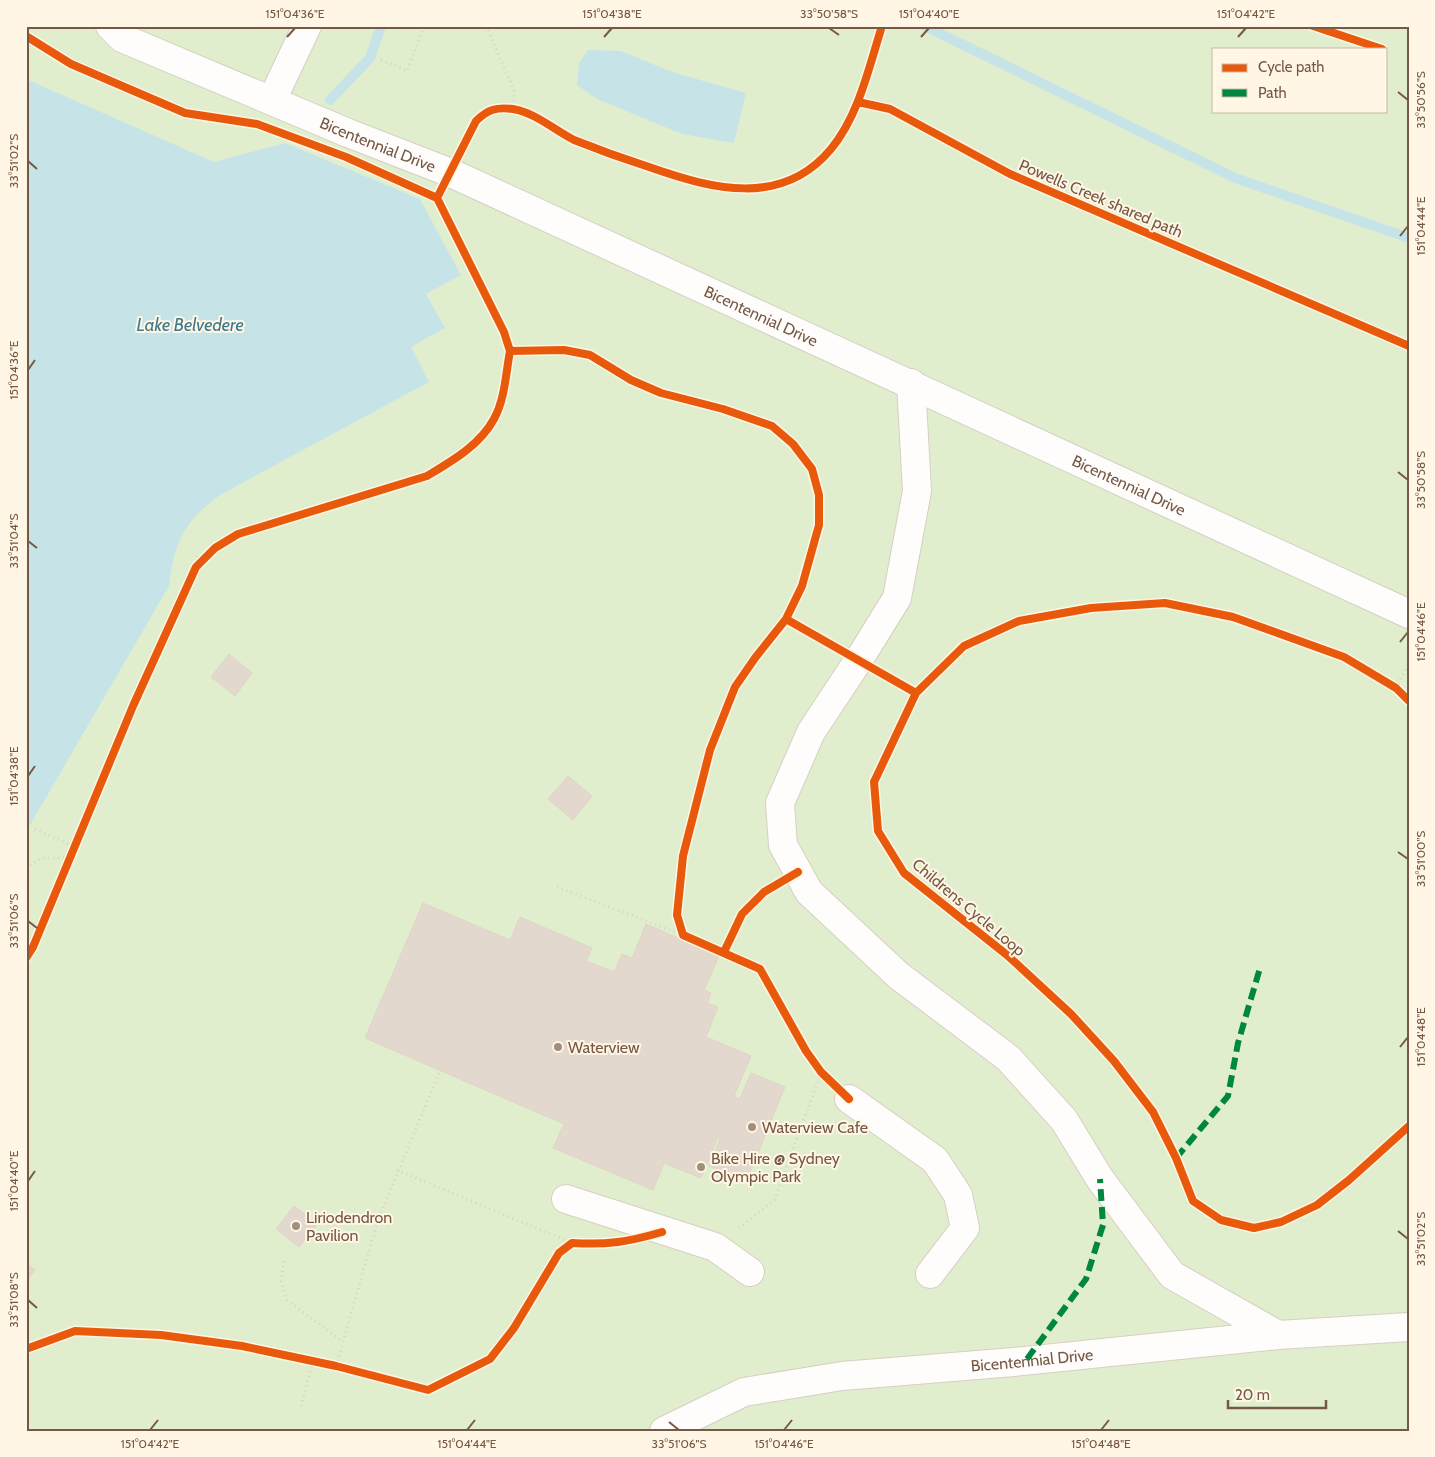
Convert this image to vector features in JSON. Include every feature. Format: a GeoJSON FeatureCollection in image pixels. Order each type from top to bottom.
{"type":"FeatureCollection","features":[{"type":"Feature","properties":{"kind":"street","name":"Bicentennial Drive"},"geometry":{"type":"LineString","coordinates":[[110,26],[122,38],[348,133],[451,173],[911,383],[1409,614]]}},
{"type":"Feature","properties":{"kind":"street"},"geometry":{"type":"LineString","coordinates":[[272,100],[307,26]]}},
{"type":"Feature","properties":{"kind":"street"},"geometry":{"type":"LineString","coordinates":[[911,383],[917,491],[897,598],[811,732],[780,803],[783,846],[809,892],[899,976],[1008,1058],[1064,1120],[1100,1180],[1172,1276],[1278,1335]]}},
{"type":"Feature","properties":{"kind":"street"},"geometry":{"type":"LineString","coordinates":[[849,1099],[935,1160],[958,1195],[965,1228],[930,1274]]}},
{"type":"Feature","properties":{"kind":"street"},"geometry":{"type":"LineString","coordinates":[[566,1199],[715,1248],[750,1272]]}},
{"type":"Feature","properties":{"kind":"street","name":"Bicentennial Drive"},"geometry":{"type":"LineString","coordinates":[[664,1431],[744,1392],[842,1376],[1014,1362],[1278,1335],[1409,1327]]}},
{"type":"Feature","properties":{"kind":"path"},"geometry":{"type":"LineString","coordinates":[[381,60],[407,71],[424,26]]}},
{"type":"Feature","properties":{"kind":"path"},"geometry":{"type":"LineString","coordinates":[[486,26],[514,90],[517,110],[505,109]]}},
{"type":"Feature","properties":{"kind":"path"},"geometry":{"type":"LineString","coordinates":[[192,576],[196,567],[198,552]]}},
{"type":"Feature","properties":{"kind":"path"},"geometry":{"type":"LineString","coordinates":[[196,567],[209,554]]}},
{"type":"Feature","properties":{"kind":"path"},"geometry":{"type":"LineString","coordinates":[[1396,688],[1409,663]]}},
{"type":"Feature","properties":{"kind":"path"},"geometry":{"type":"LineString","coordinates":[[1388,684],[1402,694]]}},
{"type":"Feature","properties":{"kind":"path"},"geometry":{"type":"LineString","coordinates":[[35,829],[74,848]]}},
{"type":"Feature","properties":{"kind":"path"},"geometry":{"type":"LineString","coordinates":[[67,866],[78,839]]}},
{"type":"Feature","properties":{"kind":"path"},"geometry":{"type":"LineString","coordinates":[[26,868],[40,858],[71,857]]}},
{"type":"Feature","properties":{"kind":"path"},"geometry":{"type":"LineString","coordinates":[[557,886],[692,938]]}},
{"type":"Feature","properties":{"kind":"path"},"geometry":{"type":"LineString","coordinates":[[679,922],[683,935]]}},
{"type":"Feature","properties":{"kind":"path"},"geometry":{"type":"LineString","coordinates":[[715,1248],[775,1199],[818,1068],[849,1099]]}},
{"type":"Feature","properties":{"kind":"path"},"geometry":{"type":"LineString","coordinates":[[301,1406],[325,1364],[342,1341],[378,1220],[397,1170],[440,1071]]}},
{"type":"Feature","properties":{"kind":"path"},"geometry":{"type":"LineString","coordinates":[[397,1170],[572,1245]]}},
{"type":"Feature","properties":{"kind":"path"},"geometry":{"type":"LineString","coordinates":[[284,1261],[282,1281],[287,1300],[342,1341]]}},
{"type":"Feature","properties":{"kind":"path"},"geometry":{"type":"LineString","coordinates":[[304,1360],[345,1369]]}},
{"type":"Feature","properties":{"kind":"green space"},"geometry":{"type":"Polygon","coordinates":[[[26,26],[1409,26],[1409,1431],[26,1431],[26,26]]]}},
{"type":"Feature","properties":{"kind":"water"},"geometry":{"type":"Polygon","coordinates":[[[588,50],[621,51],[672,72],[746,93],[734,143],[682,134],[597,99],[577,85],[579,63],[588,50]]]}},
{"type":"Feature","properties":{"kind":"water","name":"Lake Belvedere"},"geometry":{"type":"Polygon","coordinates":[[[26,79],[214,162],[285,143],[420,199],[461,275],[426,294],[445,328],[411,347],[429,382],[220,495],[189,524],[174,557],[169,586],[26,832],[26,79]]]}},
{"type":"Feature","properties":{"kind":"building"},"geometry":{"type":"Polygon","coordinates":[[[229,654],[252,673],[235,696],[211,677],[229,654]]]}},
{"type":"Feature","properties":{"kind":"building"},"geometry":{"type":"Polygon","coordinates":[[[568,776],[592,796],[573,820],[548,799],[568,776]]]}},
{"type":"Feature","properties":{"kind":"building","name":"Waterview"},"geometry":{"type":"Polygon","coordinates":[[[423,903],[510,940],[520,917],[592,948],[586,961],[614,972],[622,954],[632,958],[646,924],[719,956],[704,990],[711,993],[707,1003],[718,1007],[706,1037],[751,1056],[734,1096],[740,1099],[751,1073],[785,1087],[746,1182],[709,1166],[720,1139],[718,1137],[701,1178],[664,1163],[653,1190],[553,1148],[564,1124],[365,1038],[423,903]]]}},
{"type":"Feature","properties":{"kind":"building","name":"Liriodendron Pavilion"},"geometry":{"type":"Polygon","coordinates":[[[294,1206],[317,1224],[299,1247],[276,1229],[294,1206]]]}},
{"type":"Feature","properties":{"kind":"building"},"geometry":{"type":"Polygon","coordinates":[[[26,1263],[35,1270],[26,1282],[26,1263]]]}},
{"type":"Feature","properties":{"kind":"waterway"},"geometry":{"type":"LineString","coordinates":[[330,100],[370,58],[381,26]]}},
{"type":"Feature","properties":{"kind":"waterway"},"geometry":{"type":"LineString","coordinates":[[925,26],[1235,178],[1409,238]]}},
{"type":"Feature","properties":{"kind":"marked path"},"geometry":{"type":"LineString","coordinates":[[1176,1158],[1228,1096],[1238,1043],[1260,968]]}},
{"type":"Feature","properties":{"kind":"marked path"},"geometry":{"type":"LineString","coordinates":[[1027,1359],[1086,1279],[1103,1225],[1100,1179]]}},
{"type":"Feature","properties":{"kind":"cycle path"},"geometry":{"type":"LineString","coordinates":[[26,36],[71,64],[185,113],[257,124],[346,157],[437,198],[476,121],[489,111],[502,108],[529,114],[574,140],[630,161],[697,182],[721,187],[745,188],[768,186],[791,180],[812,168],[841,136],[856,106],[868,74],[882,26]]}},
{"type":"Feature","properties":{"kind":"cycle path"},"geometry":{"type":"LineString","coordinates":[[1313,26],[1379,48]]}},
{"type":"Feature","properties":{"kind":"cycle path","name":"Powells Creek shared path"},"geometry":{"type":"LineString","coordinates":[[858,102],[890,109],[1010,174],[1409,346]]}},
{"type":"Feature","properties":{"kind":"cycle path"},"geometry":{"type":"LineString","coordinates":[[437,198],[504,332],[510,351],[564,350],[590,355],[631,380],[661,393],[723,409],[772,426],[793,444],[812,469],[819,495],[819,525],[802,586],[786,619],[735,687],[710,750],[683,856],[677,915],[683,935],[760,969],[806,1051],[821,1072],[849,1099]]}},
{"type":"Feature","properties":{"kind":"cycle path"},"geometry":{"type":"LineString","coordinates":[[26,958],[33,947],[133,706],[196,567],[215,548],[238,534],[427,476],[455,458],[473,445],[494,419],[503,394],[510,351]]}},
{"type":"Feature","properties":{"kind":"cycle path","name":"Childrens Cycle Loop"},"geometry":{"type":"LineString","coordinates":[[1409,701],[1396,688],[1344,657],[1233,617],[1165,603],[1091,608],[1019,621],[964,646],[916,693],[874,782],[878,831],[904,873],[1007,955],[1071,1014],[1114,1061],[1153,1112],[1176,1158],[1193,1201],[1221,1220],[1254,1228],[1281,1222],[1317,1205],[1349,1180],[1409,1126]]}},
{"type":"Feature","properties":{"kind":"cycle path"},"geometry":{"type":"LineString","coordinates":[[786,619],[916,693]]}},
{"type":"Feature","properties":{"kind":"cycle path"},"geometry":{"type":"LineString","coordinates":[[724,952],[742,914],[764,892],[798,872]]}},
{"type":"Feature","properties":{"kind":"cycle path"},"geometry":{"type":"LineString","coordinates":[[26,1349],[75,1331],[161,1335],[242,1346],[336,1366],[428,1390],[490,1359],[514,1328],[559,1253],[572,1243],[596,1244],[618,1242],[662,1232]]}},
{"type":"Feature","properties":{"kind":"place","name":"Waterview"},"geometry":{"type":"Point","coordinates":[558,1047]}},
{"type":"Feature","properties":{"kind":"place","name":"Waterview Cafe"},"geometry":{"type":"Point","coordinates":[752,1127]}},
{"type":"Feature","properties":{"kind":"place","name":"Bike Hire @ Sydney Olympic Park"},"geometry":{"type":"Point","coordinates":[701,1167]}},
{"type":"Feature","properties":{"kind":"place","name":"Liriodendron Pavilion"},"geometry":{"type":"Point","coordinates":[296,1226]}}]}
